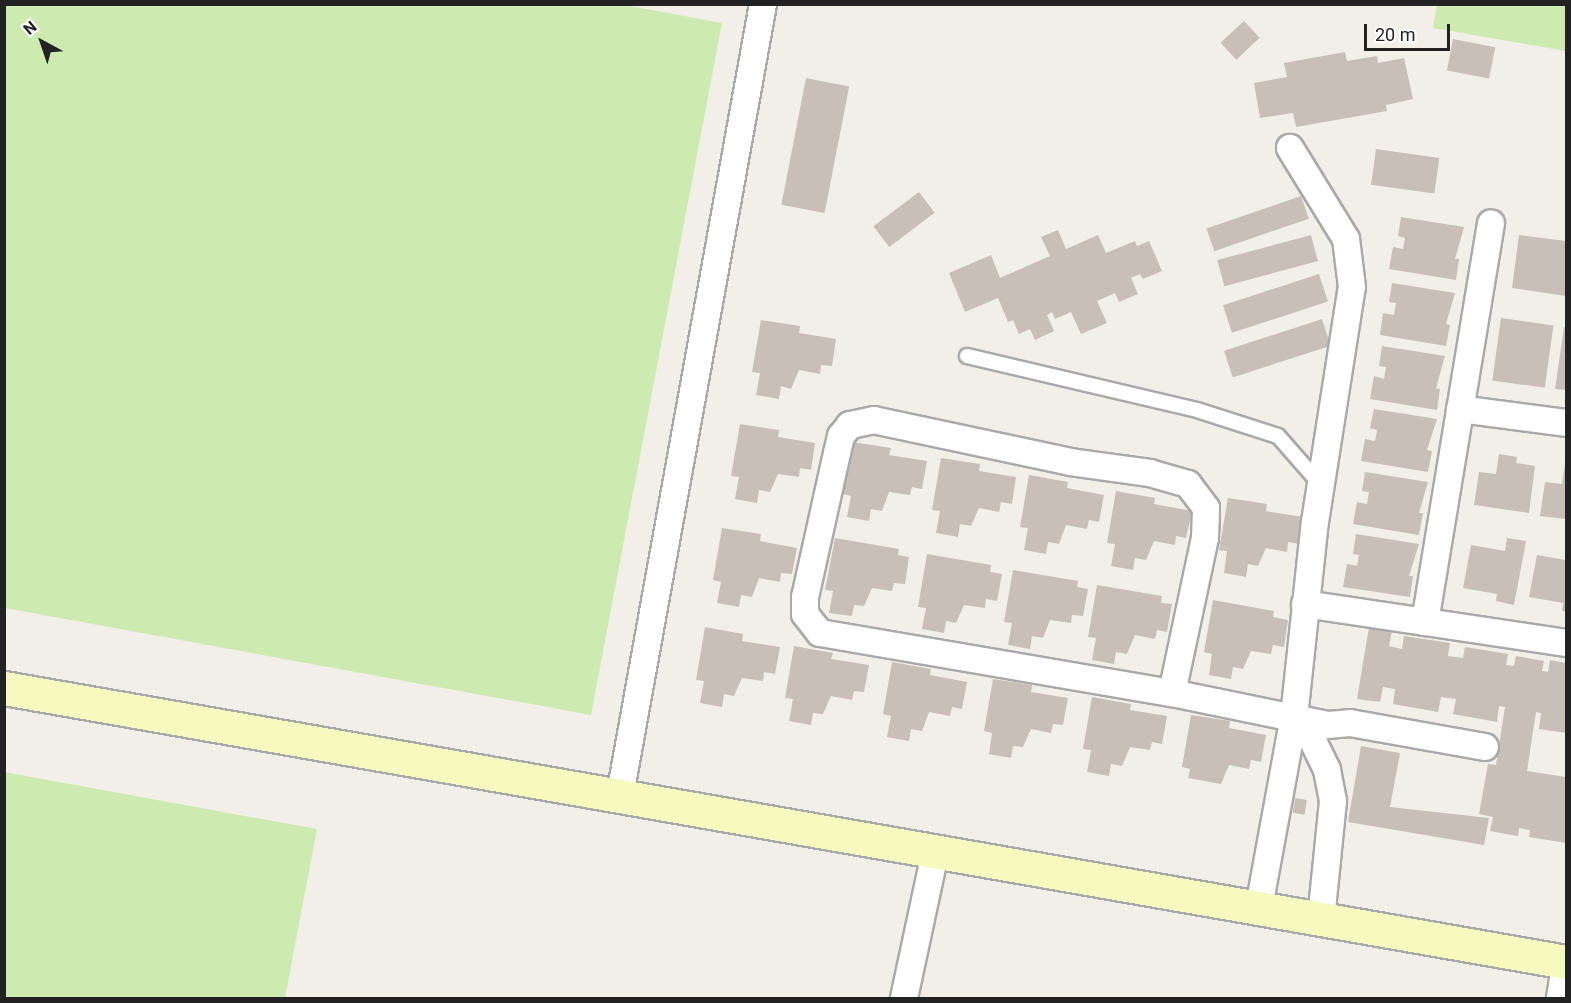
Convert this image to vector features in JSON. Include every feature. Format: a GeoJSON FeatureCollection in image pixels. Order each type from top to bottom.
{"type":"FeatureCollection","features":[{"type":"Feature","properties":{"kind":"street"},"geometry":{"type":"LineString","coordinates":[[620,795],[763,4]]}},
{"type":"Feature","properties":{"kind":"street"},"geometry":{"type":"LineString","coordinates":[[1259,907],[1294,717],[1305,604],[1351,298],[1352,266],[1339,222],[1290,148]]}},
{"type":"Feature","properties":{"kind":"street"},"geometry":{"type":"LineString","coordinates":[[1425,622],[1491,223]]}},
{"type":"Feature","properties":{"kind":"street"},"geometry":{"type":"LineString","coordinates":[[1460,410],[1566,423]]}},
{"type":"Feature","properties":{"kind":"street"},"geometry":{"type":"LineString","coordinates":[[1172,693],[1205,538],[1206,508],[1188,484],[1150,473],[1071,462],[874,420],[849,425],[839,445],[805,597],[805,614],[820,633],[1172,693],[1328,725],[1350,723],[1485,747]]}},
{"type":"Feature","properties":{"kind":"street"},"geometry":{"type":"LineString","coordinates":[[1305,604],[1566,643]]}},
{"type":"Feature","properties":{"kind":"street"},"geometry":{"type":"LineString","coordinates":[[4,688],[936,849],[1566,962],[1560,999]]}},
{"type":"Feature","properties":{"kind":"street"},"geometry":{"type":"LineString","coordinates":[[1294,717],[1314,743],[1327,770],[1333,801],[1321,919]]}},
{"type":"Feature","properties":{"kind":"street"},"geometry":{"type":"LineString","coordinates":[[904,999],[936,849]]}},
{"type":"Feature","properties":{"kind":"lane"},"geometry":{"type":"LineString","coordinates":[[967,356],[1197,410],[1278,436],[1322,486]]}},
{"type":"Feature","properties":{"kind":"green space"},"geometry":{"type":"Polygon","coordinates":[[[619,4],[722,23],[591,715],[5,608],[5,5],[619,4]]]}},
{"type":"Feature","properties":{"kind":"green space"},"geometry":{"type":"Polygon","coordinates":[[[1437,5],[1566,5],[1566,51],[1433,28],[1437,5]]]}},
{"type":"Feature","properties":{"kind":"green space"},"geometry":{"type":"Polygon","coordinates":[[[4,772],[317,829],[285,998],[5,998],[4,772]]]}},
{"type":"Feature","properties":{"kind":"building"},"geometry":{"type":"Polygon","coordinates":[[[1244,21],[1260,38],[1236,60],[1221,43],[1244,21]]]}},
{"type":"Feature","properties":{"kind":"building"},"geometry":{"type":"Polygon","coordinates":[[[1453,39],[1495,47],[1489,79],[1447,70],[1453,39]]]}},
{"type":"Feature","properties":{"kind":"building"},"geometry":{"type":"Polygon","coordinates":[[[1345,52],[1347,61],[1377,56],[1378,63],[1404,58],[1413,99],[1386,105],[1387,111],[1296,127],[1293,113],[1260,118],[1254,83],[1287,77],[1284,63],[1345,52]]]}},
{"type":"Feature","properties":{"kind":"building"},"geometry":{"type":"Polygon","coordinates":[[[806,78],[849,86],[825,213],[781,205],[806,78]]]}},
{"type":"Feature","properties":{"kind":"building"},"geometry":{"type":"Polygon","coordinates":[[[1376,149],[1439,158],[1434,194],[1371,185],[1376,149]]]}},
{"type":"Feature","properties":{"kind":"building"},"geometry":{"type":"Polygon","coordinates":[[[919,192],[935,213],[889,247],[873,226],[919,192]]]}},
{"type":"Feature","properties":{"kind":"building"},"geometry":{"type":"Polygon","coordinates":[[[1301,196],[1309,219],[1214,251],[1206,229],[1301,196]]]}},
{"type":"Feature","properties":{"kind":"building"},"geometry":{"type":"Polygon","coordinates":[[[1401,217],[1464,227],[1455,259],[1459,259],[1456,280],[1389,269],[1393,247],[1403,249],[1405,238],[1398,236],[1401,217]]]}},
{"type":"Feature","properties":{"kind":"building"},"geometry":{"type":"Polygon","coordinates":[[[1058,230],[1066,249],[1098,235],[1106,253],[1135,241],[1137,246],[1149,241],[1162,271],[1143,279],[1140,274],[1131,278],[1138,294],[1119,302],[1115,293],[1097,301],[1107,323],[1081,334],[1071,312],[1055,319],[1052,312],[1047,315],[1054,331],[1035,340],[1030,329],[1019,334],[1013,320],[1008,322],[998,298],[965,312],[949,273],[991,255],[1000,278],[1050,256],[1041,237],[1058,230]]]}},
{"type":"Feature","properties":{"kind":"building"},"geometry":{"type":"Polygon","coordinates":[[[1311,235],[1318,261],[1224,286],[1217,260],[1311,235]]]}},
{"type":"Feature","properties":{"kind":"building"},"geometry":{"type":"Polygon","coordinates":[[[1519,235],[1566,241],[1566,296],[1512,288],[1519,235]]]}},
{"type":"Feature","properties":{"kind":"building"},"geometry":{"type":"Polygon","coordinates":[[[1319,274],[1328,302],[1232,333],[1223,305],[1319,274]]]}},
{"type":"Feature","properties":{"kind":"building"},"geometry":{"type":"Polygon","coordinates":[[[1392,283],[1455,293],[1446,324],[1450,325],[1446,346],[1380,335],[1383,313],[1394,315],[1396,303],[1389,302],[1392,283]]]}},
{"type":"Feature","properties":{"kind":"building"},"geometry":{"type":"Polygon","coordinates":[[[1501,318],[1553,325],[1545,388],[1492,380],[1501,318]]]}},
{"type":"Feature","properties":{"kind":"building"},"geometry":{"type":"Polygon","coordinates":[[[1322,319],[1331,346],[1233,377],[1224,351],[1322,319]]]}},
{"type":"Feature","properties":{"kind":"building"},"geometry":{"type":"Polygon","coordinates":[[[761,320],[800,326],[799,333],[836,339],[832,366],[821,365],[820,374],[799,370],[791,389],[781,386],[779,399],[756,395],[760,373],[752,372],[761,320]]]}},
{"type":"Feature","properties":{"kind":"building"},"geometry":{"type":"Polygon","coordinates":[[[1564,327],[1566,328],[1566,390],[1555,389],[1564,327]]]}},
{"type":"Feature","properties":{"kind":"building"},"geometry":{"type":"Polygon","coordinates":[[[1382,346],[1445,356],[1436,388],[1440,389],[1437,410],[1370,399],[1374,376],[1384,379],[1386,367],[1379,366],[1382,346]]]}},
{"type":"Feature","properties":{"kind":"building"},"geometry":{"type":"Polygon","coordinates":[[[1374,409],[1437,419],[1427,450],[1432,451],[1428,472],[1361,461],[1365,439],[1375,441],[1377,430],[1370,428],[1374,409]]]}},
{"type":"Feature","properties":{"kind":"building"},"geometry":{"type":"Polygon","coordinates":[[[740,424],[779,430],[778,437],[815,443],[811,470],[800,468],[799,477],[778,474],[770,492],[759,490],[757,503],[735,499],[739,477],[731,476],[740,424]]]}},
{"type":"Feature","properties":{"kind":"building"},"geometry":{"type":"Polygon","coordinates":[[[852,442],[891,448],[889,455],[927,461],[922,489],[912,487],[910,495],[889,492],[882,511],[871,509],[869,521],[847,517],[851,496],[843,494],[852,442]]]}},
{"type":"Feature","properties":{"kind":"building"},"geometry":{"type":"Polygon","coordinates":[[[1499,454],[1517,457],[1516,463],[1535,466],[1529,513],[1474,505],[1479,472],[1496,474],[1499,454]]]}},
{"type":"Feature","properties":{"kind":"building"},"geometry":{"type":"Polygon","coordinates":[[[941,458],[980,464],[979,471],[1016,477],[1012,504],[1001,502],[999,512],[979,508],[971,526],[960,524],[958,537],[936,533],[940,511],[932,510],[941,458]]]}},
{"type":"Feature","properties":{"kind":"building"},"geometry":{"type":"Polygon","coordinates":[[[1565,463],[1566,519],[1540,516],[1545,482],[1562,484],[1565,463]]]}},
{"type":"Feature","properties":{"kind":"building"},"geometry":{"type":"Polygon","coordinates":[[[1365,472],[1428,482],[1419,513],[1423,513],[1419,535],[1353,524],[1357,502],[1367,504],[1369,492],[1362,491],[1365,472]]]}},
{"type":"Feature","properties":{"kind":"building"},"geometry":{"type":"Polygon","coordinates":[[[1029,475],[1068,482],[1067,488],[1104,495],[1099,522],[1089,520],[1087,529],[1066,525],[1059,544],[1048,542],[1046,554],[1024,550],[1028,528],[1020,527],[1029,475]]]}},
{"type":"Feature","properties":{"kind":"building"},"geometry":{"type":"Polygon","coordinates":[[[1116,491],[1155,498],[1154,504],[1192,511],[1186,538],[1176,536],[1175,545],[1154,541],[1146,560],[1135,558],[1133,570],[1111,566],[1115,544],[1107,543],[1116,491]]]}},
{"type":"Feature","properties":{"kind":"building"},"geometry":{"type":"Polygon","coordinates":[[[1228,498],[1267,504],[1266,511],[1303,517],[1299,544],[1288,542],[1287,552],[1266,548],[1258,566],[1248,564],[1246,577],[1224,573],[1227,551],[1219,550],[1228,498]]]}},
{"type":"Feature","properties":{"kind":"building"},"geometry":{"type":"Polygon","coordinates":[[[722,528],[761,534],[760,541],[797,548],[792,574],[781,573],[780,582],[759,578],[752,597],[741,595],[739,607],[717,603],[721,582],[713,580],[722,528]]]}},
{"type":"Feature","properties":{"kind":"building"},"geometry":{"type":"Polygon","coordinates":[[[1356,534],[1419,544],[1409,576],[1413,576],[1410,597],[1343,587],[1347,564],[1357,566],[1359,555],[1353,554],[1356,534]]]}},
{"type":"Feature","properties":{"kind":"building"},"geometry":{"type":"Polygon","coordinates":[[[835,538],[899,549],[898,555],[909,557],[905,584],[894,583],[892,591],[872,588],[864,606],[854,605],[852,616],[829,613],[833,591],[825,590],[835,538]]]}},
{"type":"Feature","properties":{"kind":"building"},"geometry":{"type":"Polygon","coordinates":[[[1507,538],[1526,541],[1514,605],[1496,601],[1497,594],[1463,588],[1471,545],[1505,551],[1507,538]]]}},
{"type":"Feature","properties":{"kind":"building"},"geometry":{"type":"Polygon","coordinates":[[[927,554],[991,565],[990,572],[1002,574],[997,601],[986,599],[985,608],[964,605],[956,623],[946,621],[944,633],[922,629],[926,608],[918,607],[927,554]]]}},
{"type":"Feature","properties":{"kind":"building"},"geometry":{"type":"Polygon","coordinates":[[[1537,555],[1566,560],[1566,612],[1562,611],[1563,603],[1529,597],[1537,555]]]}},
{"type":"Feature","properties":{"kind":"building"},"geometry":{"type":"Polygon","coordinates":[[[1013,570],[1078,581],[1077,587],[1088,589],[1083,616],[1072,615],[1071,623],[1050,620],[1043,638],[1032,636],[1030,649],[1008,645],[1012,623],[1004,622],[1013,570]]]}},
{"type":"Feature","properties":{"kind":"building"},"geometry":{"type":"Polygon","coordinates":[[[1097,585],[1162,596],[1161,603],[1172,604],[1167,632],[1157,630],[1155,639],[1135,635],[1127,654],[1116,652],[1114,664],[1092,660],[1096,638],[1088,637],[1097,585]]]}},
{"type":"Feature","properties":{"kind":"building"},"geometry":{"type":"Polygon","coordinates":[[[1213,600],[1274,611],[1273,617],[1288,620],[1284,647],[1273,645],[1271,654],[1251,651],[1243,669],[1233,667],[1231,679],[1209,675],[1212,654],[1204,652],[1213,600]]]}},
{"type":"Feature","properties":{"kind":"building"},"geometry":{"type":"Polygon","coordinates":[[[705,627],[743,634],[742,641],[780,647],[775,674],[764,672],[763,681],[742,678],[734,696],[724,694],[722,707],[700,703],[704,681],[696,680],[705,627]]]}},
{"type":"Feature","properties":{"kind":"building"},"geometry":{"type":"Polygon","coordinates":[[[1369,627],[1392,631],[1389,646],[1402,649],[1404,636],[1450,643],[1448,656],[1463,658],[1465,647],[1508,654],[1506,665],[1514,666],[1516,656],[1544,661],[1542,671],[1548,672],[1550,660],[1566,663],[1566,733],[1539,729],[1541,713],[1536,712],[1527,771],[1566,777],[1566,843],[1529,837],[1530,830],[1519,828],[1518,836],[1490,831],[1493,817],[1479,814],[1488,764],[1496,765],[1505,707],[1499,706],[1497,722],[1453,714],[1456,699],[1441,697],[1438,712],[1393,704],[1395,689],[1383,687],[1380,702],[1357,699],[1369,627]]]}},
{"type":"Feature","properties":{"kind":"building"},"geometry":{"type":"Polygon","coordinates":[[[794,646],[833,653],[831,659],[869,665],[864,692],[854,691],[852,700],[831,696],[823,714],[813,713],[811,725],[789,721],[793,699],[785,698],[794,646]]]}},
{"type":"Feature","properties":{"kind":"building"},"geometry":{"type":"Polygon","coordinates":[[[892,662],[931,669],[930,675],[967,682],[962,709],[952,707],[950,716],[929,712],[922,731],[911,729],[909,741],[887,737],[891,716],[883,714],[892,662]]]}},
{"type":"Feature","properties":{"kind":"building"},"geometry":{"type":"Polygon","coordinates":[[[993,679],[1032,685],[1031,692],[1068,698],[1063,725],[1053,724],[1051,733],[1031,729],[1023,747],[1013,746],[1011,758],[989,754],[992,733],[984,731],[993,679]]]}},
{"type":"Feature","properties":{"kind":"building"},"geometry":{"type":"Polygon","coordinates":[[[1092,697],[1131,704],[1130,710],[1167,716],[1162,744],[1152,742],[1150,750],[1130,747],[1122,766],[1111,764],[1109,776],[1087,772],[1091,750],[1083,749],[1092,697]]]}},
{"type":"Feature","properties":{"kind":"building"},"geometry":{"type":"Polygon","coordinates":[[[1191,715],[1230,721],[1229,728],[1266,735],[1261,762],[1251,760],[1249,769],[1229,765],[1221,784],[1188,778],[1190,769],[1182,767],[1191,715]]]}},
{"type":"Feature","properties":{"kind":"building"},"geometry":{"type":"Polygon","coordinates":[[[1361,746],[1400,753],[1390,807],[1489,818],[1484,845],[1348,822],[1361,746]]]}},
{"type":"Feature","properties":{"kind":"building"},"geometry":{"type":"Polygon","coordinates":[[[1295,798],[1307,800],[1305,815],[1293,813],[1295,798]]]}}]}
